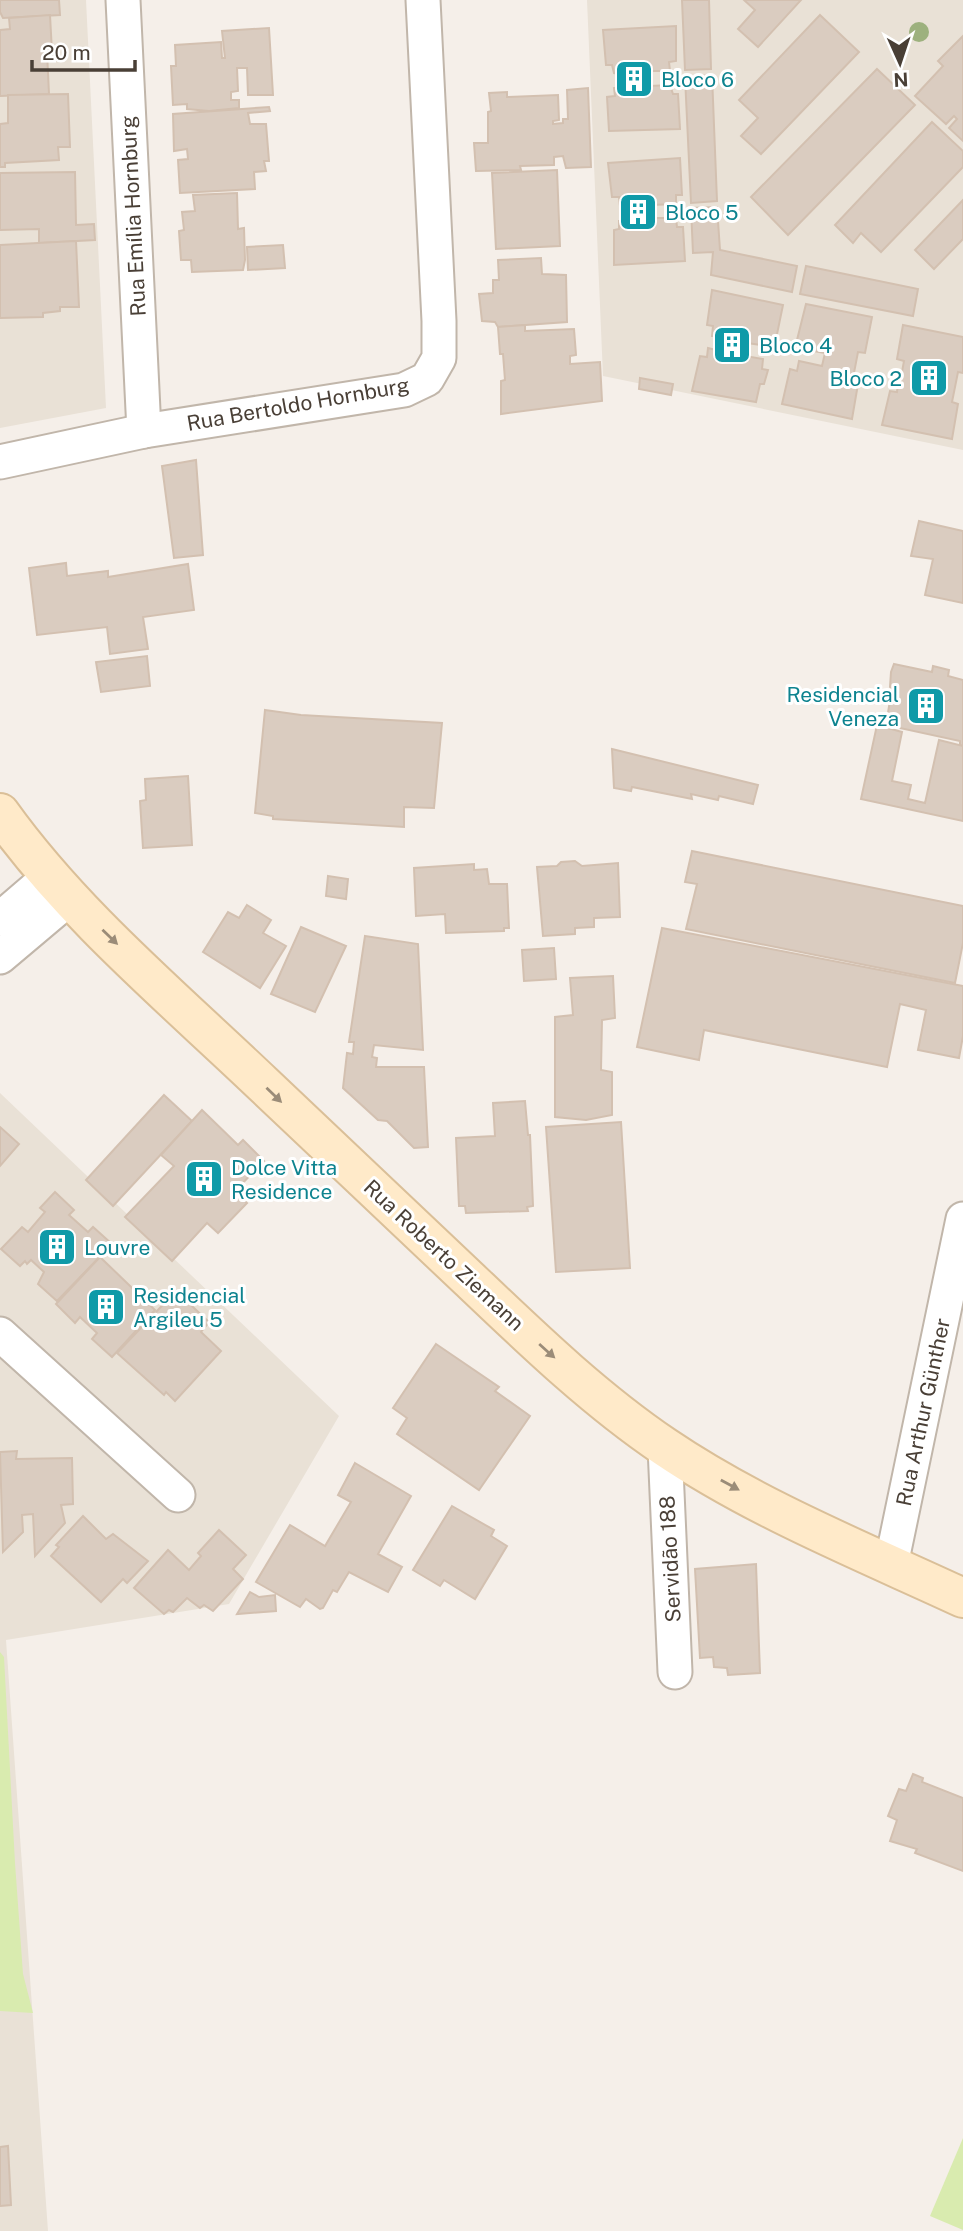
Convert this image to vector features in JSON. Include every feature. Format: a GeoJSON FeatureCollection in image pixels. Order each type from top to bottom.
{"type":"FeatureCollection","features":[{"type":"Feature","properties":{"kind":"main road","name":"Rua Roberto Ziemann"},"geometry":{"type":"LineString","coordinates":[[0,813],[60,887],[512,1319],[591,1391],[665,1447],[746,1494],[963,1598]]}},
{"type":"Feature","properties":{"kind":"street","name":"Rua Emília Hornburg"},"geometry":{"type":"LineString","coordinates":[[123,0],[144,431]]}},
{"type":"Feature","properties":{"kind":"street","name":"Rua Bertoldo Hornburg"},"geometry":{"type":"LineString","coordinates":[[0,461],[144,431],[404,390],[427,379],[439,358],[439,321],[423,0]]}},
{"type":"Feature","properties":{"kind":"street"},"geometry":{"type":"LineString","coordinates":[[0,919],[60,887]]}},
{"type":"Feature","properties":{"kind":"street"},"geometry":{"type":"LineString","coordinates":[[0,957],[60,887]]}},
{"type":"Feature","properties":{"kind":"street","name":"Rua Arthur Günther"},"geometry":{"type":"LineString","coordinates":[[891,1565],[963,1219]]}},
{"type":"Feature","properties":{"kind":"street"},"geometry":{"type":"LineString","coordinates":[[0,1334],[178,1495]]}},
{"type":"Feature","properties":{"kind":"street","name":"Servidão 188"},"geometry":{"type":"LineString","coordinates":[[665,1447],[675,1672]]}},
{"type":"Feature","properties":{"kind":"shaded area"},"geometry":{"type":"Polygon","coordinates":[[[0,0],[86,0],[106,408],[0,428],[0,0]]]}},
{"type":"Feature","properties":{"kind":"shaded area"},"geometry":{"type":"Polygon","coordinates":[[[587,0],[963,0],[963,450],[603,376],[587,0]]]}},
{"type":"Feature","properties":{"kind":"shaded area"},"geometry":{"type":"Polygon","coordinates":[[[0,1093],[339,1416],[229,1604],[6,1640],[48,2231],[0,2231],[0,1093]]]}},
{"type":"Feature","properties":{"kind":"green space"},"geometry":{"type":"Polygon","coordinates":[[[0,1652],[4,1657],[23,1974],[33,2013],[0,2011],[0,1652]]]}},
{"type":"Feature","properties":{"kind":"green space"},"geometry":{"type":"Polygon","coordinates":[[[963,2138],[963,2230],[930,2216],[963,2138]]]}},
{"type":"Feature","properties":{"kind":"building"},"geometry":{"type":"Polygon","coordinates":[[[0,0],[59,0],[60,15],[3,18],[0,0]]]}},
{"type":"Feature","properties":{"kind":"building"},"geometry":{"type":"Polygon","coordinates":[[[682,0],[709,0],[711,69],[685,70],[682,0]]]}},
{"type":"Feature","properties":{"kind":"building"},"geometry":{"type":"Polygon","coordinates":[[[744,0],[801,0],[758,47],[738,29],[755,10],[744,0]]]}},
{"type":"Feature","properties":{"kind":"building"},"geometry":{"type":"Polygon","coordinates":[[[50,15],[52,52],[47,52],[49,94],[0,96],[0,30],[10,29],[9,18],[50,15]]]}},
{"type":"Feature","properties":{"kind":"building"},"geometry":{"type":"Polygon","coordinates":[[[820,15],[859,52],[761,154],[741,136],[758,118],[739,100],[820,15]]]}},
{"type":"Feature","properties":{"kind":"building","name":"Bloco 6"},"geometry":{"type":"Polygon","coordinates":[[[676,26],[676,61],[669,62],[670,71],[648,71],[650,86],[670,85],[673,94],[678,94],[680,129],[609,131],[607,97],[615,96],[614,88],[620,87],[620,74],[614,73],[612,65],[606,65],[603,30],[676,26]]]}},
{"type":"Feature","properties":{"kind":"building"},"geometry":{"type":"Polygon","coordinates":[[[269,28],[273,95],[248,95],[247,68],[237,68],[238,91],[231,92],[231,100],[239,100],[239,108],[209,111],[187,109],[187,104],[173,105],[171,66],[176,66],[175,45],[221,42],[222,58],[225,58],[222,31],[269,28]]]}},
{"type":"Feature","properties":{"kind":"building"},"geometry":{"type":"Polygon","coordinates":[[[963,36],[963,141],[949,128],[957,119],[954,116],[946,124],[915,96],[943,66],[938,61],[963,36]]]}},
{"type":"Feature","properties":{"kind":"building"},"geometry":{"type":"Polygon","coordinates":[[[877,69],[915,105],[788,235],[751,197],[877,69]]]}},
{"type":"Feature","properties":{"kind":"building"},"geometry":{"type":"Polygon","coordinates":[[[712,75],[717,201],[691,203],[685,77],[712,75]]]}},
{"type":"Feature","properties":{"kind":"building"},"geometry":{"type":"Polygon","coordinates":[[[588,88],[591,167],[566,168],[563,156],[554,157],[554,165],[520,166],[521,170],[476,171],[474,143],[488,143],[488,112],[491,111],[489,93],[507,92],[507,97],[558,95],[559,120],[553,121],[553,124],[563,123],[563,119],[568,119],[567,90],[588,88]]]}},
{"type":"Feature","properties":{"kind":"building"},"geometry":{"type":"Polygon","coordinates":[[[68,94],[70,147],[58,147],[59,160],[5,163],[5,167],[0,167],[0,124],[8,123],[8,95],[68,94]]]}},
{"type":"Feature","properties":{"kind":"building"},"geometry":{"type":"Polygon","coordinates":[[[269,107],[270,111],[248,113],[250,124],[266,124],[269,161],[264,161],[266,171],[254,172],[255,189],[180,193],[178,160],[188,159],[187,149],[174,151],[173,114],[269,107]]]}},
{"type":"Feature","properties":{"kind":"building"},"geometry":{"type":"Polygon","coordinates":[[[932,122],[963,151],[963,167],[881,252],[861,233],[853,243],[835,225],[932,122]]]}},
{"type":"Feature","properties":{"kind":"building","name":"Bloco 5"},"geometry":{"type":"Polygon","coordinates":[[[680,158],[682,195],[676,195],[676,204],[650,205],[651,218],[676,218],[677,227],[683,227],[685,261],[614,265],[614,230],[619,229],[619,221],[626,221],[626,206],[620,206],[619,197],[612,197],[608,163],[680,158]]]}},
{"type":"Feature","properties":{"kind":"building"},"geometry":{"type":"Polygon","coordinates":[[[557,170],[560,246],[496,249],[492,173],[557,170]]]}},
{"type":"Feature","properties":{"kind":"building"},"geometry":{"type":"Polygon","coordinates":[[[75,172],[76,225],[94,224],[95,240],[39,243],[39,229],[0,230],[0,173],[75,172]]]}},
{"type":"Feature","properties":{"kind":"building"},"geometry":{"type":"Polygon","coordinates":[[[237,193],[238,229],[244,228],[243,270],[192,272],[191,260],[181,260],[179,231],[184,230],[182,212],[195,211],[193,195],[237,193]]]}},
{"type":"Feature","properties":{"kind":"building"},"geometry":{"type":"Polygon","coordinates":[[[963,200],[963,239],[934,269],[915,250],[963,200]]]}},
{"type":"Feature","properties":{"kind":"building"},"geometry":{"type":"Polygon","coordinates":[[[717,207],[720,250],[797,266],[792,292],[711,275],[713,252],[693,253],[691,208],[717,207]]]}},
{"type":"Feature","properties":{"kind":"building"},"geometry":{"type":"Polygon","coordinates":[[[76,241],[79,307],[60,307],[60,311],[43,313],[43,317],[0,318],[0,245],[76,241]]]}},
{"type":"Feature","properties":{"kind":"building"},"geometry":{"type":"Polygon","coordinates":[[[283,245],[285,268],[248,270],[247,247],[283,245]]]}},
{"type":"Feature","properties":{"kind":"building"},"geometry":{"type":"Polygon","coordinates":[[[541,258],[542,274],[566,275],[567,322],[498,327],[495,322],[482,321],[479,294],[493,293],[493,280],[499,280],[498,260],[541,258]]]}},
{"type":"Feature","properties":{"kind":"building"},"geometry":{"type":"Polygon","coordinates":[[[806,266],[918,289],[913,316],[800,294],[806,266]]]}},
{"type":"Feature","properties":{"kind":"building","name":"Bloco 4"},"geometry":{"type":"Polygon","coordinates":[[[712,290],[783,305],[776,339],[768,337],[767,346],[747,343],[745,356],[763,359],[762,369],[768,370],[764,384],[760,384],[756,402],[692,391],[700,356],[707,357],[708,348],[716,350],[719,336],[712,336],[713,326],[707,325],[712,290]]]}},
{"type":"Feature","properties":{"kind":"building"},"geometry":{"type":"Polygon","coordinates":[[[806,304],[872,317],[865,353],[858,352],[852,383],[858,384],[852,419],[782,404],[790,369],[797,371],[799,361],[822,366],[825,353],[802,349],[804,341],[797,340],[806,304]]]}},
{"type":"Feature","properties":{"kind":"building"},"geometry":{"type":"Polygon","coordinates":[[[525,325],[525,331],[574,329],[576,355],[570,356],[570,364],[600,362],[602,401],[501,414],[501,381],[505,380],[498,327],[525,325]]]}},
{"type":"Feature","properties":{"kind":"building","name":"Bloco 2"},"geometry":{"type":"Polygon","coordinates":[[[903,325],[963,337],[963,373],[958,372],[952,402],[958,404],[952,439],[882,425],[890,391],[897,392],[900,383],[904,361],[897,359],[903,325]]]}},
{"type":"Feature","properties":{"kind":"building"},"geometry":{"type":"Polygon","coordinates":[[[640,378],[673,384],[671,395],[639,389],[640,378]]]}},
{"type":"Feature","properties":{"kind":"building"},"geometry":{"type":"Polygon","coordinates":[[[196,460],[203,555],[174,558],[162,466],[196,460]]]}},
{"type":"Feature","properties":{"kind":"building"},"geometry":{"type":"Polygon","coordinates":[[[919,521],[963,531],[963,603],[925,595],[933,559],[911,556],[919,521]]]}},
{"type":"Feature","properties":{"kind":"building"},"geometry":{"type":"Polygon","coordinates":[[[66,563],[67,576],[108,571],[108,577],[188,564],[194,610],[143,617],[148,649],[110,654],[107,627],[37,635],[29,568],[66,563]]]}},
{"type":"Feature","properties":{"kind":"building"},"geometry":{"type":"Polygon","coordinates":[[[147,656],[150,686],[101,692],[96,662],[147,656]]]}},
{"type":"Feature","properties":{"kind":"building","name":"Residencial Veneza"},"geometry":{"type":"Polygon","coordinates":[[[894,664],[932,672],[933,666],[949,670],[948,676],[963,680],[963,746],[960,741],[886,725],[894,664]]]}},
{"type":"Feature","properties":{"kind":"building"},"geometry":{"type":"Polygon","coordinates":[[[265,710],[301,715],[442,723],[434,808],[404,807],[404,827],[273,819],[273,816],[255,813],[265,710]]]}},
{"type":"Feature","properties":{"kind":"building"},"geometry":{"type":"Polygon","coordinates":[[[877,725],[902,732],[892,781],[911,785],[908,799],[925,803],[939,740],[963,746],[963,821],[861,799],[877,725]]]}},
{"type":"Feature","properties":{"kind":"building"},"geometry":{"type":"Polygon","coordinates":[[[612,749],[758,785],[753,804],[719,796],[718,800],[691,794],[692,799],[632,787],[631,791],[614,788],[612,749]]]}},
{"type":"Feature","properties":{"kind":"building"},"geometry":{"type":"Polygon","coordinates":[[[188,776],[192,845],[143,848],[140,801],[146,800],[145,779],[188,776]]]}},
{"type":"Feature","properties":{"kind":"building"},"geometry":{"type":"Polygon","coordinates":[[[692,851],[963,906],[963,943],[955,983],[686,929],[697,884],[685,882],[692,851]]]}},
{"type":"Feature","properties":{"kind":"building"},"geometry":{"type":"Polygon","coordinates":[[[575,861],[582,866],[618,863],[620,917],[594,918],[594,927],[575,928],[575,934],[543,936],[537,867],[557,866],[561,862],[575,861]]]}},
{"type":"Feature","properties":{"kind":"building"},"geometry":{"type":"Polygon","coordinates":[[[474,864],[474,870],[487,869],[489,884],[507,884],[509,928],[504,928],[504,931],[446,933],[445,914],[416,916],[414,868],[474,864]]]}},
{"type":"Feature","properties":{"kind":"building"},"geometry":{"type":"Polygon","coordinates":[[[328,876],[348,879],[346,899],[326,896],[328,876]]]}},
{"type":"Feature","properties":{"kind":"building"},"geometry":{"type":"Polygon","coordinates":[[[247,905],[271,920],[263,933],[286,946],[260,988],[203,952],[228,912],[239,918],[247,905]]]}},
{"type":"Feature","properties":{"kind":"building"},"geometry":{"type":"Polygon","coordinates":[[[301,927],[346,946],[315,1012],[271,994],[301,927]]]}},
{"type":"Feature","properties":{"kind":"building"},"geometry":{"type":"Polygon","coordinates":[[[662,928],[963,986],[963,1036],[959,1058],[918,1050],[926,1010],[900,1004],[887,1067],[704,1030],[699,1060],[637,1047],[662,928]]]}},
{"type":"Feature","properties":{"kind":"building"},"geometry":{"type":"Polygon","coordinates":[[[365,936],[418,944],[423,1050],[374,1045],[372,1057],[377,1058],[376,1067],[424,1067],[428,1147],[414,1148],[387,1121],[378,1120],[343,1088],[347,1053],[353,1054],[354,1042],[349,1042],[365,936]]]}},
{"type":"Feature","properties":{"kind":"building"},"geometry":{"type":"Polygon","coordinates":[[[554,948],[556,979],[524,981],[522,950],[554,948]]]}},
{"type":"Feature","properties":{"kind":"building"},"geometry":{"type":"Polygon","coordinates":[[[613,976],[615,1018],[602,1020],[601,1070],[612,1072],[612,1115],[586,1120],[555,1117],[555,1017],[573,1015],[570,978],[613,976]]]}},
{"type":"Feature","properties":{"kind":"building"},"geometry":{"type":"Polygon","coordinates":[[[164,1095],[192,1121],[113,1206],[86,1180],[164,1095]]]}},
{"type":"Feature","properties":{"kind":"building"},"geometry":{"type":"Polygon","coordinates":[[[525,1101],[530,1135],[533,1206],[527,1207],[528,1211],[466,1213],[465,1206],[459,1206],[456,1138],[495,1136],[493,1103],[525,1101]]]}},
{"type":"Feature","properties":{"kind":"building","name":"Dolce Vitta Residence"},"geometry":{"type":"Polygon","coordinates":[[[202,1110],[238,1145],[243,1140],[264,1161],[234,1192],[247,1203],[218,1233],[207,1223],[172,1261],[125,1217],[174,1166],[161,1155],[202,1110]]]}},
{"type":"Feature","properties":{"kind":"building"},"geometry":{"type":"Polygon","coordinates":[[[621,1122],[630,1268],[556,1272],[546,1127],[621,1122]]]}},
{"type":"Feature","properties":{"kind":"building"},"geometry":{"type":"Polygon","coordinates":[[[0,1127],[19,1144],[0,1166],[0,1127]]]}},
{"type":"Feature","properties":{"kind":"building","name":"Louvre"},"geometry":{"type":"Polygon","coordinates":[[[55,1192],[74,1210],[69,1215],[88,1232],[93,1227],[112,1244],[57,1301],[38,1284],[44,1272],[31,1260],[20,1266],[1,1249],[22,1227],[28,1232],[45,1212],[40,1208],[55,1192]]]}},
{"type":"Feature","properties":{"kind":"building","name":"Residencial Argileu 5"},"geometry":{"type":"Polygon","coordinates":[[[100,1257],[155,1310],[112,1357],[92,1339],[97,1333],[80,1317],[75,1323],[56,1304],[100,1257]]]}},
{"type":"Feature","properties":{"kind":"building"},"geometry":{"type":"Polygon","coordinates":[[[176,1291],[209,1322],[201,1332],[221,1351],[175,1401],[166,1392],[164,1395],[117,1353],[176,1291]]]}},
{"type":"Feature","properties":{"kind":"building"},"geometry":{"type":"Polygon","coordinates":[[[436,1344],[499,1387],[495,1391],[530,1416],[479,1490],[397,1434],[407,1418],[393,1408],[436,1344]]]}},
{"type":"Feature","properties":{"kind":"building"},"geometry":{"type":"Polygon","coordinates":[[[17,1451],[16,1459],[72,1458],[73,1504],[61,1505],[65,1523],[35,1556],[33,1514],[22,1515],[23,1532],[3,1552],[0,1452],[17,1451]]]}},
{"type":"Feature","properties":{"kind":"building"},"geometry":{"type":"Polygon","coordinates":[[[355,1463],[411,1496],[378,1554],[402,1567],[388,1592],[349,1572],[337,1592],[333,1590],[320,1609],[306,1599],[300,1607],[256,1582],[290,1525],[325,1546],[351,1502],[338,1495],[355,1463]]]}},
{"type":"Feature","properties":{"kind":"building"},"geometry":{"type":"Polygon","coordinates":[[[452,1506],[494,1530],[491,1536],[507,1546],[475,1599],[444,1580],[440,1586],[413,1570],[452,1506]]]}},
{"type":"Feature","properties":{"kind":"building"},"geometry":{"type":"Polygon","coordinates":[[[83,1516],[106,1539],[113,1534],[148,1561],[127,1583],[123,1579],[101,1602],[51,1556],[59,1547],[56,1545],[83,1516]]]}},
{"type":"Feature","properties":{"kind":"building"},"geometry":{"type":"Polygon","coordinates":[[[219,1530],[246,1555],[233,1569],[243,1579],[213,1611],[204,1605],[200,1608],[187,1598],[173,1612],[169,1610],[164,1614],[134,1588],[168,1550],[189,1570],[201,1556],[198,1553],[219,1530]]]}},
{"type":"Feature","properties":{"kind":"building"},"geometry":{"type":"Polygon","coordinates":[[[756,1564],[760,1673],[728,1675],[727,1668],[714,1667],[713,1657],[700,1658],[695,1569],[756,1564]]]}},
{"type":"Feature","properties":{"kind":"building"},"geometry":{"type":"Polygon","coordinates":[[[250,1592],[259,1597],[275,1595],[276,1611],[237,1614],[250,1592]]]}},
{"type":"Feature","properties":{"kind":"building"},"geometry":{"type":"Polygon","coordinates":[[[913,1774],[923,1778],[922,1782],[963,1798],[963,1871],[915,1853],[917,1849],[890,1841],[897,1820],[888,1816],[899,1789],[906,1791],[913,1774]]]}},
{"type":"Feature","properties":{"kind":"building"},"geometry":{"type":"Polygon","coordinates":[[[8,2146],[11,2205],[0,2206],[0,2147],[8,2146]]]}},
{"type":"Feature","properties":{"kind":"place","name":"Bloco 6"},"geometry":{"type":"Point","coordinates":[634,79]}},
{"type":"Feature","properties":{"kind":"place","name":"Bloco 5"},"geometry":{"type":"Point","coordinates":[638,212]}},
{"type":"Feature","properties":{"kind":"place","name":"Bloco 4"},"geometry":{"type":"Point","coordinates":[732,345]}},
{"type":"Feature","properties":{"kind":"place","name":"Bloco 2"},"geometry":{"type":"Point","coordinates":[929,378]}},
{"type":"Feature","properties":{"kind":"place","name":"Residencial Veneza"},"geometry":{"type":"Point","coordinates":[926,706]}},
{"type":"Feature","properties":{"kind":"place","name":"Dolce Vitta Residence"},"geometry":{"type":"Point","coordinates":[204,1179]}},
{"type":"Feature","properties":{"kind":"place","name":"Louvre"},"geometry":{"type":"Point","coordinates":[57,1247]}},
{"type":"Feature","properties":{"kind":"place","name":"Residencial Argileu 5"},"geometry":{"type":"Point","coordinates":[106,1307]}}]}
